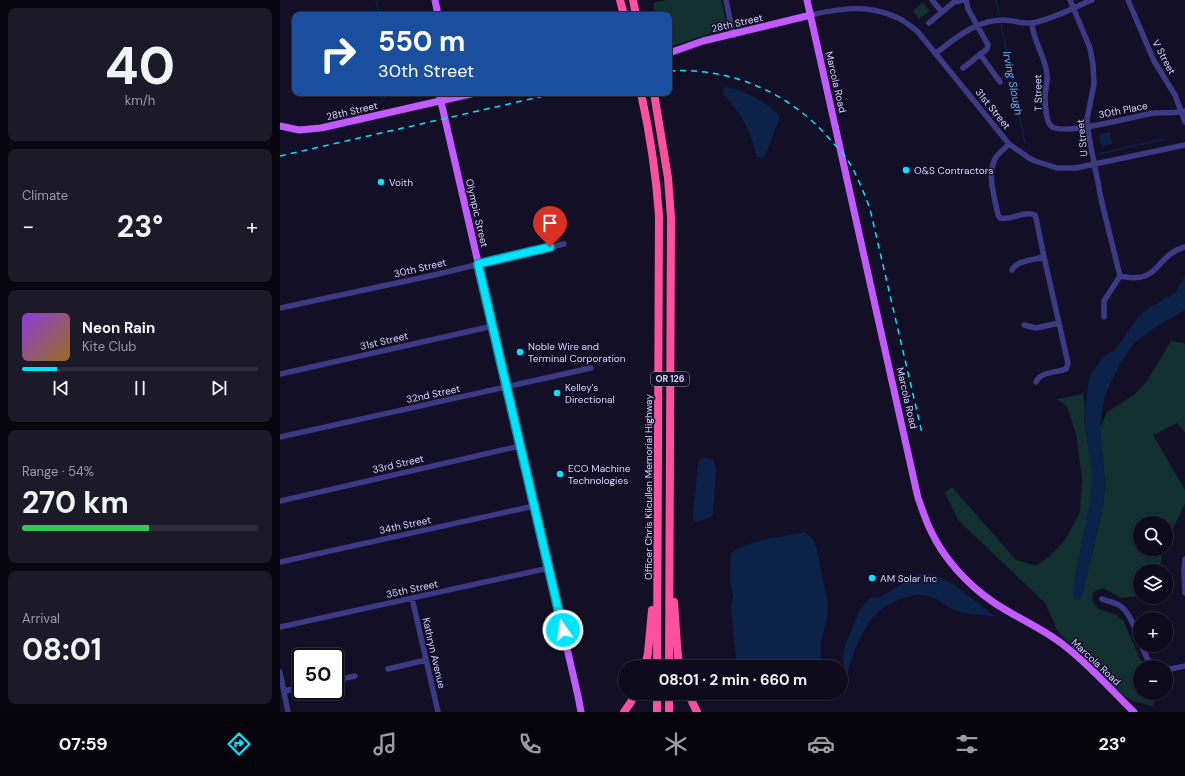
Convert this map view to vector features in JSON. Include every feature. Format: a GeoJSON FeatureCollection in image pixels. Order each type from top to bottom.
{"type":"FeatureCollection","features":[{"type":"Feature","properties":{"kind":"highway"},"geometry":{"type":"LineString","coordinates":[[620,0],[623,12]]}},
{"type":"Feature","properties":{"kind":"highway"},"geometry":{"type":"LineString","coordinates":[[633,0],[635,12]]}},
{"type":"Feature","properties":{"kind":"highway","name":"Officer Chris Kilcullen Memorial Highway"},"geometry":{"type":"LineString","coordinates":[[642,96],[656,174],[658,215],[657,660]]}},
{"type":"Feature","properties":{"kind":"highway","name":"OR 126"},"geometry":{"type":"LineString","coordinates":[[654,96],[668,178],[671,218],[669,660]]}},
{"type":"Feature","properties":{"kind":"highway"},"geometry":{"type":"LineString","coordinates":[[670,538],[679,660]]}},
{"type":"Feature","properties":{"kind":"highway"},"geometry":{"type":"LineString","coordinates":[[646,660],[657,555]]}},
{"type":"Feature","properties":{"kind":"highway"},"geometry":{"type":"LineString","coordinates":[[624,712],[632,700]]}},
{"type":"Feature","properties":{"kind":"highway"},"geometry":{"type":"LineString","coordinates":[[657,700],[657,712]]}},
{"type":"Feature","properties":{"kind":"highway"},"geometry":{"type":"LineString","coordinates":[[669,700],[669,712]]}},
{"type":"Feature","properties":{"kind":"highway"},"geometry":{"type":"LineString","coordinates":[[691,700],[697,712]]}},
{"type":"Feature","properties":{"kind":"main road"},"geometry":{"type":"LineString","coordinates":[[435,0],[437,12]]}},
{"type":"Feature","properties":{"kind":"main road","name":"Marcola Road"},"geometry":{"type":"LineString","coordinates":[[807,0],[918,498],[930,530],[940,547],[958,570],[975,588],[994,603],[1044,631],[1062,644],[1081,659],[1134,712]]}},
{"type":"Feature","properties":{"kind":"main road","name":"28th Street"},"geometry":{"type":"LineString","coordinates":[[672,52],[697,43],[811,15]]}},
{"type":"Feature","properties":{"kind":"main road","name":"28th Street"},"geometry":{"type":"LineString","coordinates":[[280,126],[299,130],[315,129],[440,97]]}},
{"type":"Feature","properties":{"kind":"main road","name":"Olympic Street"},"geometry":{"type":"LineString","coordinates":[[440,97],[581,712]]}},
{"type":"Feature","properties":{"kind":"street"},"geometry":{"type":"LineString","coordinates":[[726,0],[734,35]]}},
{"type":"Feature","properties":{"kind":"street"},"geometry":{"type":"LineString","coordinates":[[932,0],[942,12]]}},
{"type":"Feature","properties":{"kind":"street"},"geometry":{"type":"LineString","coordinates":[[929,23],[954,2],[964,0],[988,45],[987,49],[963,68]]}},
{"type":"Feature","properties":{"kind":"street","name":"U Street"},"geometry":{"type":"LineString","coordinates":[[1070,0],[1090,48],[1094,70],[1094,89],[1087,119],[1089,137],[1094,165],[1120,276]]}},
{"type":"Feature","properties":{"kind":"street"},"geometry":{"type":"LineString","coordinates":[[936,53],[962,33],[976,25],[999,20],[1032,23],[1046,19],[1092,0]]}},
{"type":"Feature","properties":{"kind":"street","name":"V Street"},"geometry":{"type":"LineString","coordinates":[[1128,0],[1154,61],[1175,95],[1183,112],[1185,122]]}},
{"type":"Feature","properties":{"kind":"street","name":"31st Street"},"geometry":{"type":"LineString","coordinates":[[811,15],[849,8],[881,11],[899,18],[918,32],[1009,144],[1029,158],[1057,168],[1076,168],[1094,165],[1185,144]]}},
{"type":"Feature","properties":{"kind":"street","name":"T Street"},"geometry":{"type":"LineString","coordinates":[[1032,23],[1034,38],[1045,65],[1047,75],[1045,98],[1051,127],[1057,130],[1088,126]]}},
{"type":"Feature","properties":{"kind":"street"},"geometry":{"type":"LineString","coordinates":[[980,54],[1000,82]]}},
{"type":"Feature","properties":{"kind":"street","name":"30th Place"},"geometry":{"type":"LineString","coordinates":[[1088,126],[1156,113],[1169,114],[1183,112]]}},
{"type":"Feature","properties":{"kind":"street"},"geometry":{"type":"LineString","coordinates":[[1009,144],[996,158],[992,168],[992,183],[998,215],[1000,218],[1005,219],[1029,213],[1035,215],[1068,363],[1068,366],[1063,370],[1043,375],[1036,382]]}},
{"type":"Feature","properties":{"kind":"street","name":"30th Street"},"geometry":{"type":"LineString","coordinates":[[280,308],[434,275],[564,244]]}},
{"type":"Feature","properties":{"kind":"street"},"geometry":{"type":"LineString","coordinates":[[1104,317],[1104,301],[1120,276],[1129,278],[1144,278],[1150,275],[1166,257],[1176,249],[1185,246]]}},
{"type":"Feature","properties":{"kind":"street"},"geometry":{"type":"LineString","coordinates":[[1012,270],[1020,263],[1044,257]]}},
{"type":"Feature","properties":{"kind":"street"},"geometry":{"type":"LineString","coordinates":[[1024,325],[1036,328],[1059,323]]}},
{"type":"Feature","properties":{"kind":"street","name":"31st Street"},"geometry":{"type":"LineString","coordinates":[[280,374],[493,326]]}},
{"type":"Feature","properties":{"kind":"street","name":"32nd Street"},"geometry":{"type":"LineString","coordinates":[[280,437],[591,368]]}},
{"type":"Feature","properties":{"kind":"street","name":"33rd Street"},"geometry":{"type":"LineString","coordinates":[[280,501],[520,446]]}},
{"type":"Feature","properties":{"kind":"street","name":"34th Street"},"geometry":{"type":"LineString","coordinates":[[280,562],[534,506]]}},
{"type":"Feature","properties":{"kind":"street"},"geometry":{"type":"LineString","coordinates":[[1185,559],[1185,593]]}},
{"type":"Feature","properties":{"kind":"street","name":"35th Street"},"geometry":{"type":"LineString","coordinates":[[280,627],[549,568]]}},
{"type":"Feature","properties":{"kind":"street","name":"Kathryn Avenue"},"geometry":{"type":"LineString","coordinates":[[412,598],[438,712]]}},
{"type":"Feature","properties":{"kind":"street"},"geometry":{"type":"LineString","coordinates":[[1102,599],[1118,604],[1123,608],[1133,627]]}},
{"type":"Feature","properties":{"kind":"street"},"geometry":{"type":"LineString","coordinates":[[388,669],[426,660]]}},
{"type":"Feature","properties":{"kind":"street"},"geometry":{"type":"LineString","coordinates":[[1173,669],[1185,666]]}},
{"type":"Feature","properties":{"kind":"street"},"geometry":{"type":"LineString","coordinates":[[280,672],[288,712]]}},
{"type":"Feature","properties":{"kind":"street"},"geometry":{"type":"LineString","coordinates":[[344,678],[355,676]]}},
{"type":"Feature","properties":{"kind":"street"},"geometry":{"type":"LineString","coordinates":[[284,691],[292,689]]}},
{"type":"Feature","properties":{"kind":"green space"},"geometry":{"type":"Polygon","coordinates":[[[666,0],[721,0],[727,25],[725,29],[672,46],[672,12],[655,12],[653,3],[666,0]]]}},
{"type":"Feature","properties":{"kind":"green space"},"geometry":{"type":"Polygon","coordinates":[[[923,2],[930,11],[919,19],[913,11],[923,2]]]}},
{"type":"Feature","properties":{"kind":"green space"},"geometry":{"type":"Polygon","coordinates":[[[1171,341],[1184,343],[1185,433],[1177,423],[1153,435],[1185,490],[1185,504],[1173,528],[1173,516],[1133,516],[1133,556],[1162,556],[1160,564],[1133,564],[1133,597],[1121,598],[1103,588],[1093,592],[1092,601],[1098,609],[1114,614],[1123,620],[1133,643],[1133,652],[1137,652],[1141,660],[1133,660],[1133,700],[1156,700],[1153,706],[1133,701],[1121,694],[1058,632],[1045,603],[958,520],[945,493],[952,487],[1016,560],[1036,566],[1051,555],[1065,540],[1080,512],[1082,478],[1076,434],[1067,406],[1056,399],[1083,394],[1085,406],[1084,420],[1093,476],[1080,600],[1103,506],[1105,484],[1100,428],[1107,412],[1134,395],[1147,381],[1171,341]]]}},
{"type":"Feature","properties":{"kind":"water"},"geometry":{"type":"Polygon","coordinates":[[[726,87],[754,97],[779,115],[779,120],[763,158],[757,157],[748,130],[740,116],[723,94],[723,90],[726,87]]]}},
{"type":"Feature","properties":{"kind":"water"},"geometry":{"type":"Polygon","coordinates":[[[1109,132],[1111,135],[1112,144],[1101,146],[1099,135],[1109,132]]]}},
{"type":"Feature","properties":{"kind":"water"},"geometry":{"type":"Polygon","coordinates":[[[1185,276],[1185,310],[1154,328],[1134,343],[1120,364],[1105,395],[1100,428],[1105,484],[1103,506],[1082,596],[1080,600],[1073,598],[1075,574],[1089,508],[1093,477],[1084,420],[1089,378],[1104,356],[1116,349],[1138,317],[1149,308],[1175,293],[1185,276]]]}},
{"type":"Feature","properties":{"kind":"water"},"geometry":{"type":"Polygon","coordinates":[[[705,458],[713,460],[716,468],[713,514],[711,517],[696,522],[693,517],[698,462],[700,459],[705,458]]]}},
{"type":"Feature","properties":{"kind":"water"},"geometry":{"type":"Polygon","coordinates":[[[804,532],[811,537],[816,546],[828,604],[827,618],[821,643],[821,660],[736,660],[731,605],[733,596],[730,580],[731,553],[746,545],[804,532]]]}},
{"type":"Feature","properties":{"kind":"water"},"geometry":{"type":"Polygon","coordinates":[[[918,574],[930,574],[938,576],[955,585],[995,616],[960,612],[950,608],[936,599],[923,595],[901,599],[878,612],[870,621],[858,642],[848,671],[848,660],[843,660],[843,656],[845,646],[860,609],[870,598],[882,596],[918,574]]]}},
{"type":"Feature","properties":{"kind":"waterway"},"geometry":{"type":"LineString","coordinates":[[376,0],[379,12]]}},
{"type":"Feature","properties":{"kind":"waterway","name":"Irving Slough"},"geometry":{"type":"LineString","coordinates":[[996,0],[999,15]]}},
{"type":"Feature","properties":{"kind":"waterway","name":"Irving Slough"},"geometry":{"type":"LineString","coordinates":[[1001,24],[1025,143]]}},
{"type":"Feature","properties":{"kind":"waterway"},"geometry":{"type":"LineString","coordinates":[[335,116],[372,108],[384,100],[386,96]]}},
{"type":"Feature","properties":{"kind":"waterway"},"geometry":{"type":"LineString","coordinates":[[1099,154],[1164,139]]}},
{"type":"Feature","properties":{"kind":"railway"},"geometry":{"type":"LineString","coordinates":[[672,71],[692,71],[716,74],[738,79],[760,87],[799,111],[817,126],[848,160],[870,209],[922,433]]}},
{"type":"Feature","properties":{"kind":"railway"},"geometry":{"type":"LineString","coordinates":[[280,156],[544,96]]}},
{"type":"Feature","properties":{"kind":"place","name":"O&S Contractors"},"geometry":{"type":"Point","coordinates":[906,170]}},
{"type":"Feature","properties":{"kind":"place","name":"Voith"},"geometry":{"type":"Point","coordinates":[381,182]}},
{"type":"Feature","properties":{"kind":"place","name":"Noble Wire and Terminal Corporation"},"geometry":{"type":"Point","coordinates":[520,352]}},
{"type":"Feature","properties":{"kind":"place","name":"Kelley's Directional"},"geometry":{"type":"Point","coordinates":[557,393]}},
{"type":"Feature","properties":{"kind":"place","name":"ECO Machine Technologies"},"geometry":{"type":"Point","coordinates":[560,474]}},
{"type":"Feature","properties":{"kind":"place","name":"AM Solar Inc"},"geometry":{"type":"Point","coordinates":[872,578]}},
{"type":"Feature","properties":{"kind":"route"},"geometry":{"type":"LineString","coordinates":[[550,247],[478,264],[563,630]]}}]}
